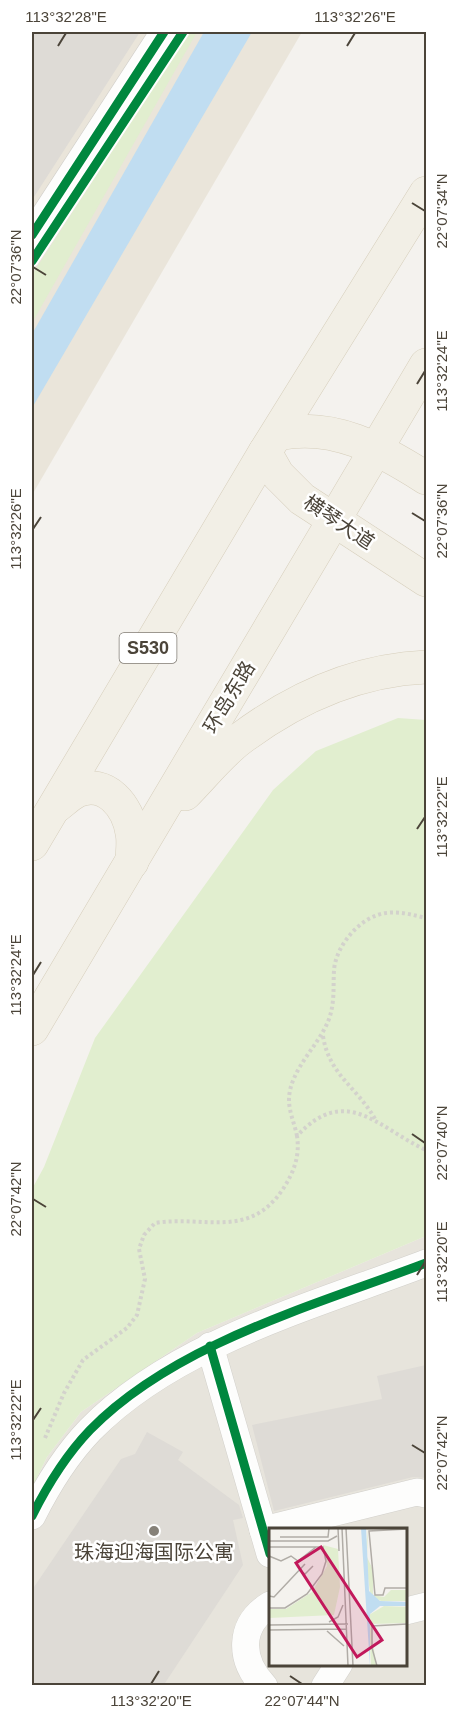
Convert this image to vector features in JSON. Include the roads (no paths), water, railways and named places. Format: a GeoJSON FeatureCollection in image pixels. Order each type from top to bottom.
{"type":"FeatureCollection","features":[{"type":"Feature","properties":{"kind":"main road"},"geometry":{"type":"LineString","coordinates":[[272,443],[426,193]]}},
{"type":"Feature","properties":{"kind":"main road","name":"环岛东路"},"geometry":{"type":"LineString","coordinates":[[32,1029],[426,365]]}},
{"type":"Feature","properties":{"kind":"main road"},"geometry":{"type":"LineString","coordinates":[[272,443],[302,429],[324,431],[350,438],[377,450],[426,478]]}},
{"type":"Feature","properties":{"kind":"main road","name":"横琴大道"},"geometry":{"type":"LineString","coordinates":[[272,443],[278,475],[294,491],[335,521],[426,579]]}},
{"type":"Feature","properties":{"kind":"main road","name":"S530"},"geometry":{"type":"LineString","coordinates":[[32,844],[272,443]]}},
{"type":"Feature","properties":{"kind":"main road"},"geometry":{"type":"LineString","coordinates":[[150,830],[239,740],[285,710],[325,687],[367,674],[426,667]]}},
{"type":"Feature","properties":{"kind":"main road"},"geometry":{"type":"LineString","coordinates":[[52,810],[75,792],[89,787],[105,790],[117,800],[127,814],[133,834],[132,862]]}},
{"type":"Feature","properties":{"kind":"street"},"geometry":{"type":"LineString","coordinates":[[32,235],[164,32]]}},
{"type":"Feature","properties":{"kind":"street"},"geometry":{"type":"LineString","coordinates":[[32,1516],[46,1488],[90,1430],[134,1394],[210,1346],[426,1263]]}},
{"type":"Feature","properties":{"kind":"street"},"geometry":{"type":"LineString","coordinates":[[210,1346],[267,1542]]}},
{"type":"Feature","properties":{"kind":"street"},"geometry":{"type":"LineString","coordinates":[[309,1528],[417,1492],[426,1494]]}},
{"type":"Feature","properties":{"kind":"street"},"geometry":{"type":"LineString","coordinates":[[256,1682],[247,1662],[245,1646],[248,1630],[256,1616],[269,1606]]}},
{"type":"Feature","properties":{"kind":"street"},"geometry":{"type":"LineString","coordinates":[[407,1611],[426,1606]]}},
{"type":"Feature","properties":{"kind":"street"},"geometry":{"type":"LineString","coordinates":[[325,1686],[339,1666]]}},
{"type":"Feature","properties":{"kind":"water"},"geometry":{"type":"Polygon","coordinates":[[[204,32],[252,32],[32,408],[32,334],[204,32]]]}},
{"type":"Feature","properties":{"kind":"place","name":"珠海迎海国际公寓"},"geometry":{"type":"Point","coordinates":[154,1531]}}]}
